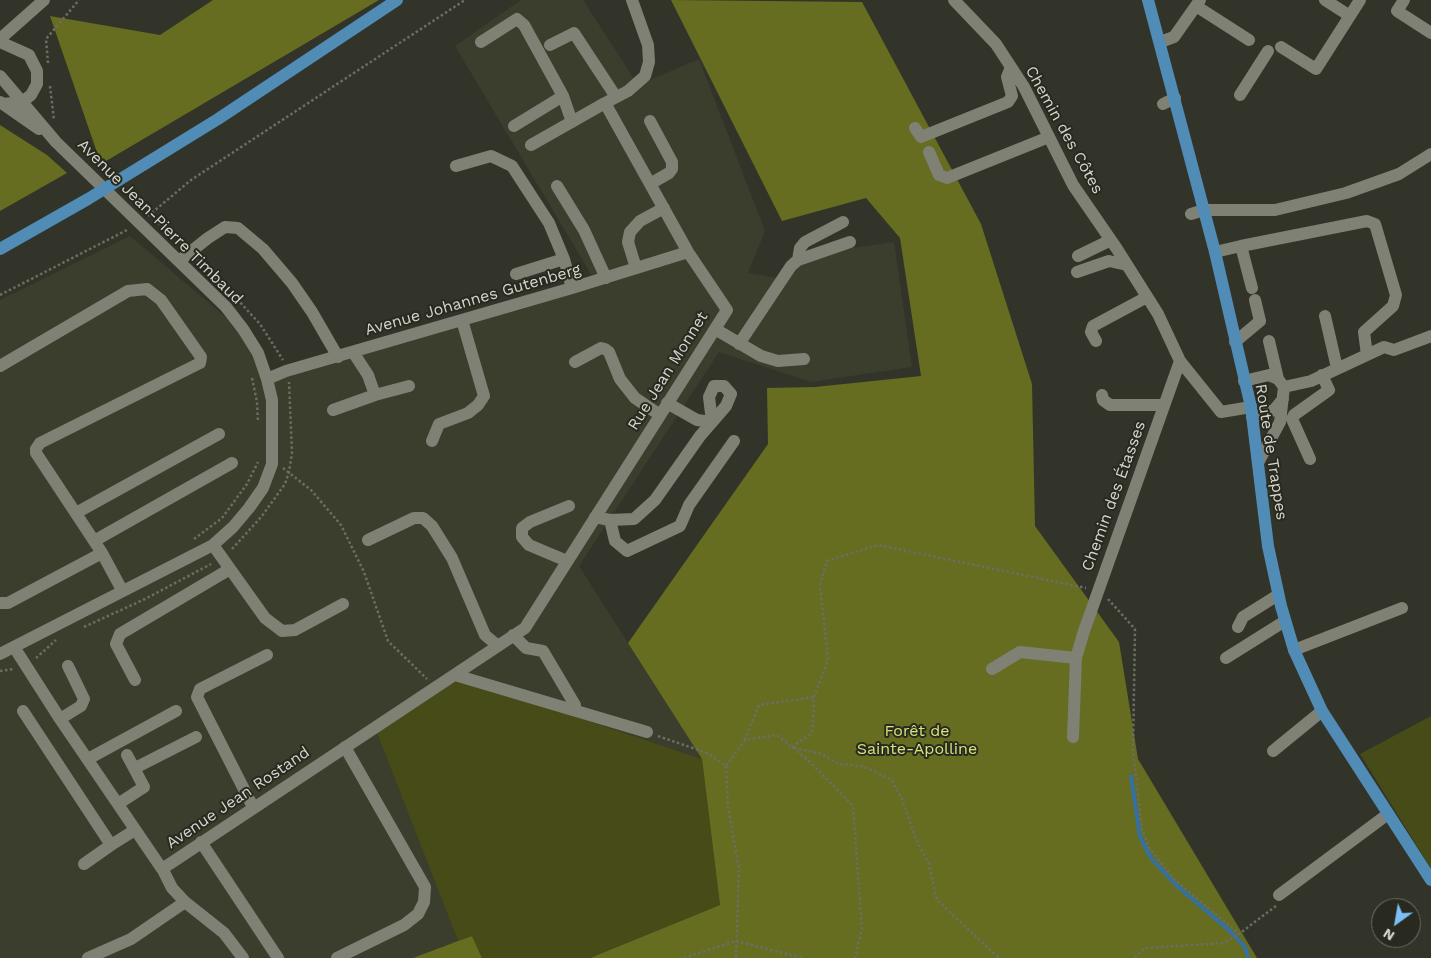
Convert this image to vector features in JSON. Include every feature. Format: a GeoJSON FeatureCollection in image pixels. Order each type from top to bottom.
{"type":"FeatureCollection","features":[{"type":"Feature","properties":{"kind":"main road"},"geometry":{"type":"LineString","coordinates":[[0,249],[88,199],[218,119],[397,0]]}},
{"type":"Feature","properties":{"kind":"main road","name":"Route de Trappes"},"geometry":{"type":"LineString","coordinates":[[1148,0],[1215,252],[1252,412],[1268,546],[1278,595],[1294,650],[1322,711],[1431,880]]}},
{"type":"Feature","properties":{"kind":"street"},"geometry":{"type":"LineString","coordinates":[[1,103],[22,102],[31,95],[37,84],[37,71],[29,55],[0,40],[44,0]]}},
{"type":"Feature","properties":{"kind":"street"},"geometry":{"type":"LineString","coordinates":[[531,145],[628,91],[645,76],[650,62],[648,45],[632,0]]}},
{"type":"Feature","properties":{"kind":"street","name":"Chemin des Côtes"},"geometry":{"type":"LineString","coordinates":[[954,0],[996,44],[1024,87],[1073,185],[1147,297],[1180,361]]}},
{"type":"Feature","properties":{"kind":"street"},"geometry":{"type":"LineString","coordinates":[[1325,0],[1350,16]]}},
{"type":"Feature","properties":{"kind":"street"},"geometry":{"type":"LineString","coordinates":[[1281,47],[1316,69],[1360,0]]}},
{"type":"Feature","properties":{"kind":"street"},"geometry":{"type":"LineString","coordinates":[[1404,0],[1397,11],[1431,33]]}},
{"type":"Feature","properties":{"kind":"street"},"geometry":{"type":"LineString","coordinates":[[1160,42],[1174,37],[1198,3],[1249,40]]}},
{"type":"Feature","properties":{"kind":"street"},"geometry":{"type":"LineString","coordinates":[[482,42],[517,20],[524,25],[563,96],[572,122]]}},
{"type":"Feature","properties":{"kind":"street","name":"Rue Jean Monnet"},"geometry":{"type":"LineString","coordinates":[[455,675],[524,628],[727,310],[688,252],[650,184],[610,100],[574,33],[567,34],[550,45]]}},
{"type":"Feature","properties":{"kind":"street"},"geometry":{"type":"LineString","coordinates":[[1240,95],[1268,51]]}},
{"type":"Feature","properties":{"kind":"street"},"geometry":{"type":"LineString","coordinates":[[915,128],[922,137],[1008,102],[1012,96],[1007,77],[1011,67]]}},
{"type":"Feature","properties":{"kind":"street","name":"Avenue Jean-Pierre Timbaud"},"geometry":{"type":"LineString","coordinates":[[0,76],[54,136],[138,222],[226,307],[258,353],[272,400],[272,464],[262,488],[249,508],[233,527],[213,545],[0,654]]}},
{"type":"Feature","properties":{"kind":"street"},"geometry":{"type":"LineString","coordinates":[[514,126],[563,96]]}},
{"type":"Feature","properties":{"kind":"street"},"geometry":{"type":"LineString","coordinates":[[1163,104],[1175,98]]}},
{"type":"Feature","properties":{"kind":"street","name":"Avenue Jean-Pierre Timbaud"},"geometry":{"type":"LineString","coordinates":[[1,103],[54,136]]}},
{"type":"Feature","properties":{"kind":"street"},"geometry":{"type":"LineString","coordinates":[[650,121],[672,162],[672,169],[669,173],[650,184]]}},
{"type":"Feature","properties":{"kind":"street"},"geometry":{"type":"LineString","coordinates":[[929,152],[939,175],[947,178],[1049,137]]}},
{"type":"Feature","properties":{"kind":"street"},"geometry":{"type":"LineString","coordinates":[[1191,214],[1204,210],[1275,210],[1346,193],[1399,174],[1431,154]]}},
{"type":"Feature","properties":{"kind":"street"},"geometry":{"type":"LineString","coordinates":[[456,166],[491,156],[512,166],[549,223],[564,259],[572,288]]}},
{"type":"Feature","properties":{"kind":"street"},"geometry":{"type":"LineString","coordinates":[[557,186],[584,230],[606,278]]}},
{"type":"Feature","properties":{"kind":"street"},"geometry":{"type":"LineString","coordinates":[[636,268],[628,242],[630,232],[640,221],[664,208]]}},
{"type":"Feature","properties":{"kind":"street"},"geometry":{"type":"LineString","coordinates":[[1215,252],[1367,221],[1375,224],[1396,295],[1392,306],[1364,332],[1367,355]]}},
{"type":"Feature","properties":{"kind":"street"},"geometry":{"type":"LineString","coordinates":[[798,260],[800,248],[804,242],[843,222]]}},
{"type":"Feature","properties":{"kind":"street"},"geometry":{"type":"LineString","coordinates":[[179,261],[225,227],[238,228],[263,249],[292,284],[312,312],[338,357]]}},
{"type":"Feature","properties":{"kind":"street"},"geometry":{"type":"LineString","coordinates":[[1078,256],[1111,240]]}},
{"type":"Feature","properties":{"kind":"street"},"geometry":{"type":"LineString","coordinates":[[739,344],[791,266],[798,260],[850,242]]}},
{"type":"Feature","properties":{"kind":"street"},"geometry":{"type":"LineString","coordinates":[[1235,342],[1260,321],[1241,246]]}},
{"type":"Feature","properties":{"kind":"street","name":"Avenue Johannes Gutenberg"},"geometry":{"type":"LineString","coordinates":[[267,379],[286,371],[606,278],[688,252]]}},
{"type":"Feature","properties":{"kind":"street"},"geometry":{"type":"LineString","coordinates":[[516,274],[564,259]]}},
{"type":"Feature","properties":{"kind":"street"},"geometry":{"type":"LineString","coordinates":[[1077,272],[1109,260],[1127,265]]}},
{"type":"Feature","properties":{"kind":"street"},"geometry":{"type":"LineString","coordinates":[[0,366],[128,291],[147,289],[161,300],[201,357],[200,363],[40,443],[36,453],[102,553],[122,590]]}},
{"type":"Feature","properties":{"kind":"street"},"geometry":{"type":"LineString","coordinates":[[1096,341],[1091,332],[1093,326],[1147,297]]}},
{"type":"Feature","properties":{"kind":"street"},"geometry":{"type":"LineString","coordinates":[[1325,316],[1337,368]]}},
{"type":"Feature","properties":{"kind":"street"},"geometry":{"type":"LineString","coordinates":[[432,441],[439,424],[468,413],[478,405],[484,396],[462,320]]}},
{"type":"Feature","properties":{"kind":"street"},"geometry":{"type":"LineString","coordinates":[[715,328],[761,356],[778,361],[804,359]]}},
{"type":"Feature","properties":{"kind":"street"},"geometry":{"type":"LineString","coordinates":[[1282,388],[1322,375],[1384,347],[1390,347],[1394,350],[1431,336]]}},
{"type":"Feature","properties":{"kind":"street"},"geometry":{"type":"LineString","coordinates":[[1259,461],[1280,422],[1282,388],[1269,341]]}},
{"type":"Feature","properties":{"kind":"street"},"geometry":{"type":"LineString","coordinates":[[575,362],[601,348],[605,348],[609,352],[620,379],[635,398],[660,415]]}},
{"type":"Feature","properties":{"kind":"street"},"geometry":{"type":"LineString","coordinates":[[353,352],[368,376],[375,396]]}},
{"type":"Feature","properties":{"kind":"street"},"geometry":{"type":"LineString","coordinates":[[1180,361],[1221,412],[1274,410],[1282,388]]}},
{"type":"Feature","properties":{"kind":"street","name":"Chemin des Étasses"},"geometry":{"type":"LineString","coordinates":[[1073,737],[1076,658],[1180,361]]}},
{"type":"Feature","properties":{"kind":"street"},"geometry":{"type":"LineString","coordinates":[[1244,381],[1269,375],[1282,388]]}},
{"type":"Feature","properties":{"kind":"street"},"geometry":{"type":"LineString","coordinates":[[1310,459],[1292,419],[1294,415],[1329,390],[1322,375]]}},
{"type":"Feature","properties":{"kind":"street"},"geometry":{"type":"LineString","coordinates":[[333,410],[409,386]]}},
{"type":"Feature","properties":{"kind":"street"},"geometry":{"type":"LineString","coordinates":[[1102,395],[1103,400],[1110,405],[1164,405]]}},
{"type":"Feature","properties":{"kind":"street"},"geometry":{"type":"LineString","coordinates":[[595,517],[610,520],[634,519],[655,500],[712,422],[697,420],[667,403]]}},
{"type":"Feature","properties":{"kind":"street"},"geometry":{"type":"LineString","coordinates":[[76,514],[219,434]]}},
{"type":"Feature","properties":{"kind":"street"},"geometry":{"type":"LineString","coordinates":[[610,520],[616,541],[627,551],[680,526],[689,505],[734,441]]}},
{"type":"Feature","properties":{"kind":"street"},"geometry":{"type":"LineString","coordinates":[[94,541],[232,463]]}},
{"type":"Feature","properties":{"kind":"street"},"geometry":{"type":"LineString","coordinates":[[567,561],[529,545],[522,537],[522,528],[530,522],[569,506]]}},
{"type":"Feature","properties":{"kind":"street"},"geometry":{"type":"LineString","coordinates":[[368,540],[414,518],[423,518],[432,526],[452,558],[485,635],[498,646]]}},
{"type":"Feature","properties":{"kind":"street"},"geometry":{"type":"LineString","coordinates":[[213,545],[265,618],[282,631],[295,630],[343,604]]}},
{"type":"Feature","properties":{"kind":"street"},"geometry":{"type":"LineString","coordinates":[[0,603],[8,603],[102,553]]}},
{"type":"Feature","properties":{"kind":"street"},"geometry":{"type":"LineString","coordinates":[[135,680],[116,644],[120,634],[230,569]]}},
{"type":"Feature","properties":{"kind":"street"},"geometry":{"type":"LineString","coordinates":[[1238,626],[1243,617],[1278,595]]}},
{"type":"Feature","properties":{"kind":"street"},"geometry":{"type":"LineString","coordinates":[[1294,650],[1402,608]]}},
{"type":"Feature","properties":{"kind":"street"},"geometry":{"type":"LineString","coordinates":[[1226,658],[1285,621]]}},
{"type":"Feature","properties":{"kind":"street"},"geometry":{"type":"LineString","coordinates":[[513,635],[526,648],[542,651],[575,705]]}},
{"type":"Feature","properties":{"kind":"street","name":"Avenue Jean Rostand"},"geometry":{"type":"LineString","coordinates":[[14,647],[60,719],[162,868],[455,675]]}},
{"type":"Feature","properties":{"kind":"street"},"geometry":{"type":"LineString","coordinates":[[992,669],[1020,652],[1076,658]]}},
{"type":"Feature","properties":{"kind":"street"},"geometry":{"type":"LineString","coordinates":[[253,807],[197,697],[200,689],[267,655]]}},
{"type":"Feature","properties":{"kind":"street"},"geometry":{"type":"LineString","coordinates":[[60,719],[81,706],[84,699],[68,666]]}},
{"type":"Feature","properties":{"kind":"street"},"geometry":{"type":"LineString","coordinates":[[455,675],[648,732]]}},
{"type":"Feature","properties":{"kind":"street"},"geometry":{"type":"LineString","coordinates":[[23,711],[111,846]]}},
{"type":"Feature","properties":{"kind":"street"},"geometry":{"type":"LineString","coordinates":[[88,759],[176,711]]}},
{"type":"Feature","properties":{"kind":"street"},"geometry":{"type":"LineString","coordinates":[[1273,751],[1322,711]]}},
{"type":"Feature","properties":{"kind":"street"},"geometry":{"type":"LineString","coordinates":[[135,768],[196,737]]}},
{"type":"Feature","properties":{"kind":"street"},"geometry":{"type":"LineString","coordinates":[[337,958],[404,925],[418,914],[424,902],[425,887],[345,748]]}},
{"type":"Feature","properties":{"kind":"street"},"geometry":{"type":"LineString","coordinates":[[118,804],[143,788],[135,768],[127,755]]}},
{"type":"Feature","properties":{"kind":"street"},"geometry":{"type":"LineString","coordinates":[[1278,900],[1388,814]]}},
{"type":"Feature","properties":{"kind":"street"},"geometry":{"type":"LineString","coordinates":[[84,864],[135,830]]}},
{"type":"Feature","properties":{"kind":"street"},"geometry":{"type":"LineString","coordinates":[[201,842],[278,958]]}},
{"type":"Feature","properties":{"kind":"street"},"geometry":{"type":"LineString","coordinates":[[162,868],[172,888],[185,902],[224,933],[243,958]]}},
{"type":"Feature","properties":{"kind":"street"},"geometry":{"type":"LineString","coordinates":[[88,958],[130,939],[185,902]]}},
{"type":"Feature","properties":{"kind":"path"},"geometry":{"type":"LineString","coordinates":[[48,67],[46,40],[79,0]]}},
{"type":"Feature","properties":{"kind":"path"},"geometry":{"type":"LineString","coordinates":[[0,295],[111,240],[138,222],[191,180],[465,0]]}},
{"type":"Feature","properties":{"kind":"path"},"geometry":{"type":"LineString","coordinates":[[50,84],[54,136]]}},
{"type":"Feature","properties":{"kind":"path"},"geometry":{"type":"LineString","coordinates":[[252,376],[257,402],[258,430]]}},
{"type":"Feature","properties":{"kind":"path"},"geometry":{"type":"LineString","coordinates":[[192,541],[222,518],[247,484],[260,458]]}},
{"type":"Feature","properties":{"kind":"path"},"geometry":{"type":"LineString","coordinates":[[272,464],[289,472],[311,490],[342,525],[364,572],[388,641],[436,687]]}},
{"type":"Feature","properties":{"kind":"path"},"geometry":{"type":"LineString","coordinates":[[792,747],[810,734],[813,725],[814,697],[828,660],[820,585],[828,561],[878,544],[1098,591],[1104,594],[1135,629],[1133,751],[1142,829],[1149,848],[1175,880],[1239,934]]}},
{"type":"Feature","properties":{"kind":"path"},"geometry":{"type":"LineString","coordinates":[[0,670],[16,669]]}},
{"type":"Feature","properties":{"kind":"path"},"geometry":{"type":"LineString","coordinates":[[736,958],[739,869],[728,807],[726,766],[745,740],[759,705],[814,697]]}},
{"type":"Feature","properties":{"kind":"path"},"geometry":{"type":"LineString","coordinates":[[648,732],[707,753],[726,766]]}},
{"type":"Feature","properties":{"kind":"path"},"geometry":{"type":"LineString","coordinates":[[745,740],[777,735],[810,762],[853,806],[862,929],[855,958]]}},
{"type":"Feature","properties":{"kind":"path"},"geometry":{"type":"LineString","coordinates":[[792,747],[822,754],[838,764],[862,766],[891,779],[902,799],[916,839],[928,864],[937,900],[999,958]]}},
{"type":"Feature","properties":{"kind":"path"},"geometry":{"type":"LineString","coordinates":[[1135,958],[1145,948],[1224,943],[1239,934],[1278,900]]}},
{"type":"Feature","properties":{"kind":"path"},"geometry":{"type":"LineString","coordinates":[[684,958],[736,941],[802,958]]}},
{"type":"Feature","properties":{"kind":"shaded area"},"geometry":{"type":"Polygon","coordinates":[[[521,0],[583,0],[638,85],[699,59],[765,231],[748,273],[779,278],[790,257],[894,242],[912,367],[811,382],[719,352],[579,566],[702,759],[455,676],[375,728],[458,941],[413,958],[0,958],[0,300],[130,236],[255,342],[273,375],[595,281],[455,46],[521,0]]]}},
{"type":"Feature","properties":{"kind":"green space"},"geometry":{"type":"Polygon","coordinates":[[[213,0],[379,0],[101,164],[50,16],[160,35],[213,0]]]}},
{"type":"Feature","properties":{"kind":"green space","name":"Forêt de Sainte-Apolline"},"geometry":{"type":"Polygon","coordinates":[[[671,0],[862,2],[981,224],[1032,384],[1035,526],[1119,642],[1138,759],[1257,958],[590,958],[720,905],[702,759],[628,643],[768,444],[767,388],[815,387],[921,376],[900,238],[866,198],[782,221],[671,0]]]}},
{"type":"Feature","properties":{"kind":"green space"},"geometry":{"type":"Polygon","coordinates":[[[0,125],[47,155],[67,173],[0,211],[0,125]]]}},
{"type":"Feature","properties":{"kind":"green space"},"geometry":{"type":"Polygon","coordinates":[[[455,676],[702,759],[720,905],[590,958],[482,958],[472,936],[458,941],[375,728],[455,676]]]}},
{"type":"Feature","properties":{"kind":"green space"},"geometry":{"type":"Polygon","coordinates":[[[1431,716],[1431,869],[1360,754],[1431,716]]]}},
{"type":"Feature","properties":{"kind":"green space"},"geometry":{"type":"Polygon","coordinates":[[[472,936],[482,958],[413,958],[458,941],[472,936]]]}},
{"type":"Feature","properties":{"kind":"waterway"},"geometry":{"type":"LineString","coordinates":[[1131,776],[1140,837],[1151,858],[1176,885],[1231,932],[1245,947],[1248,958]]}}]}
